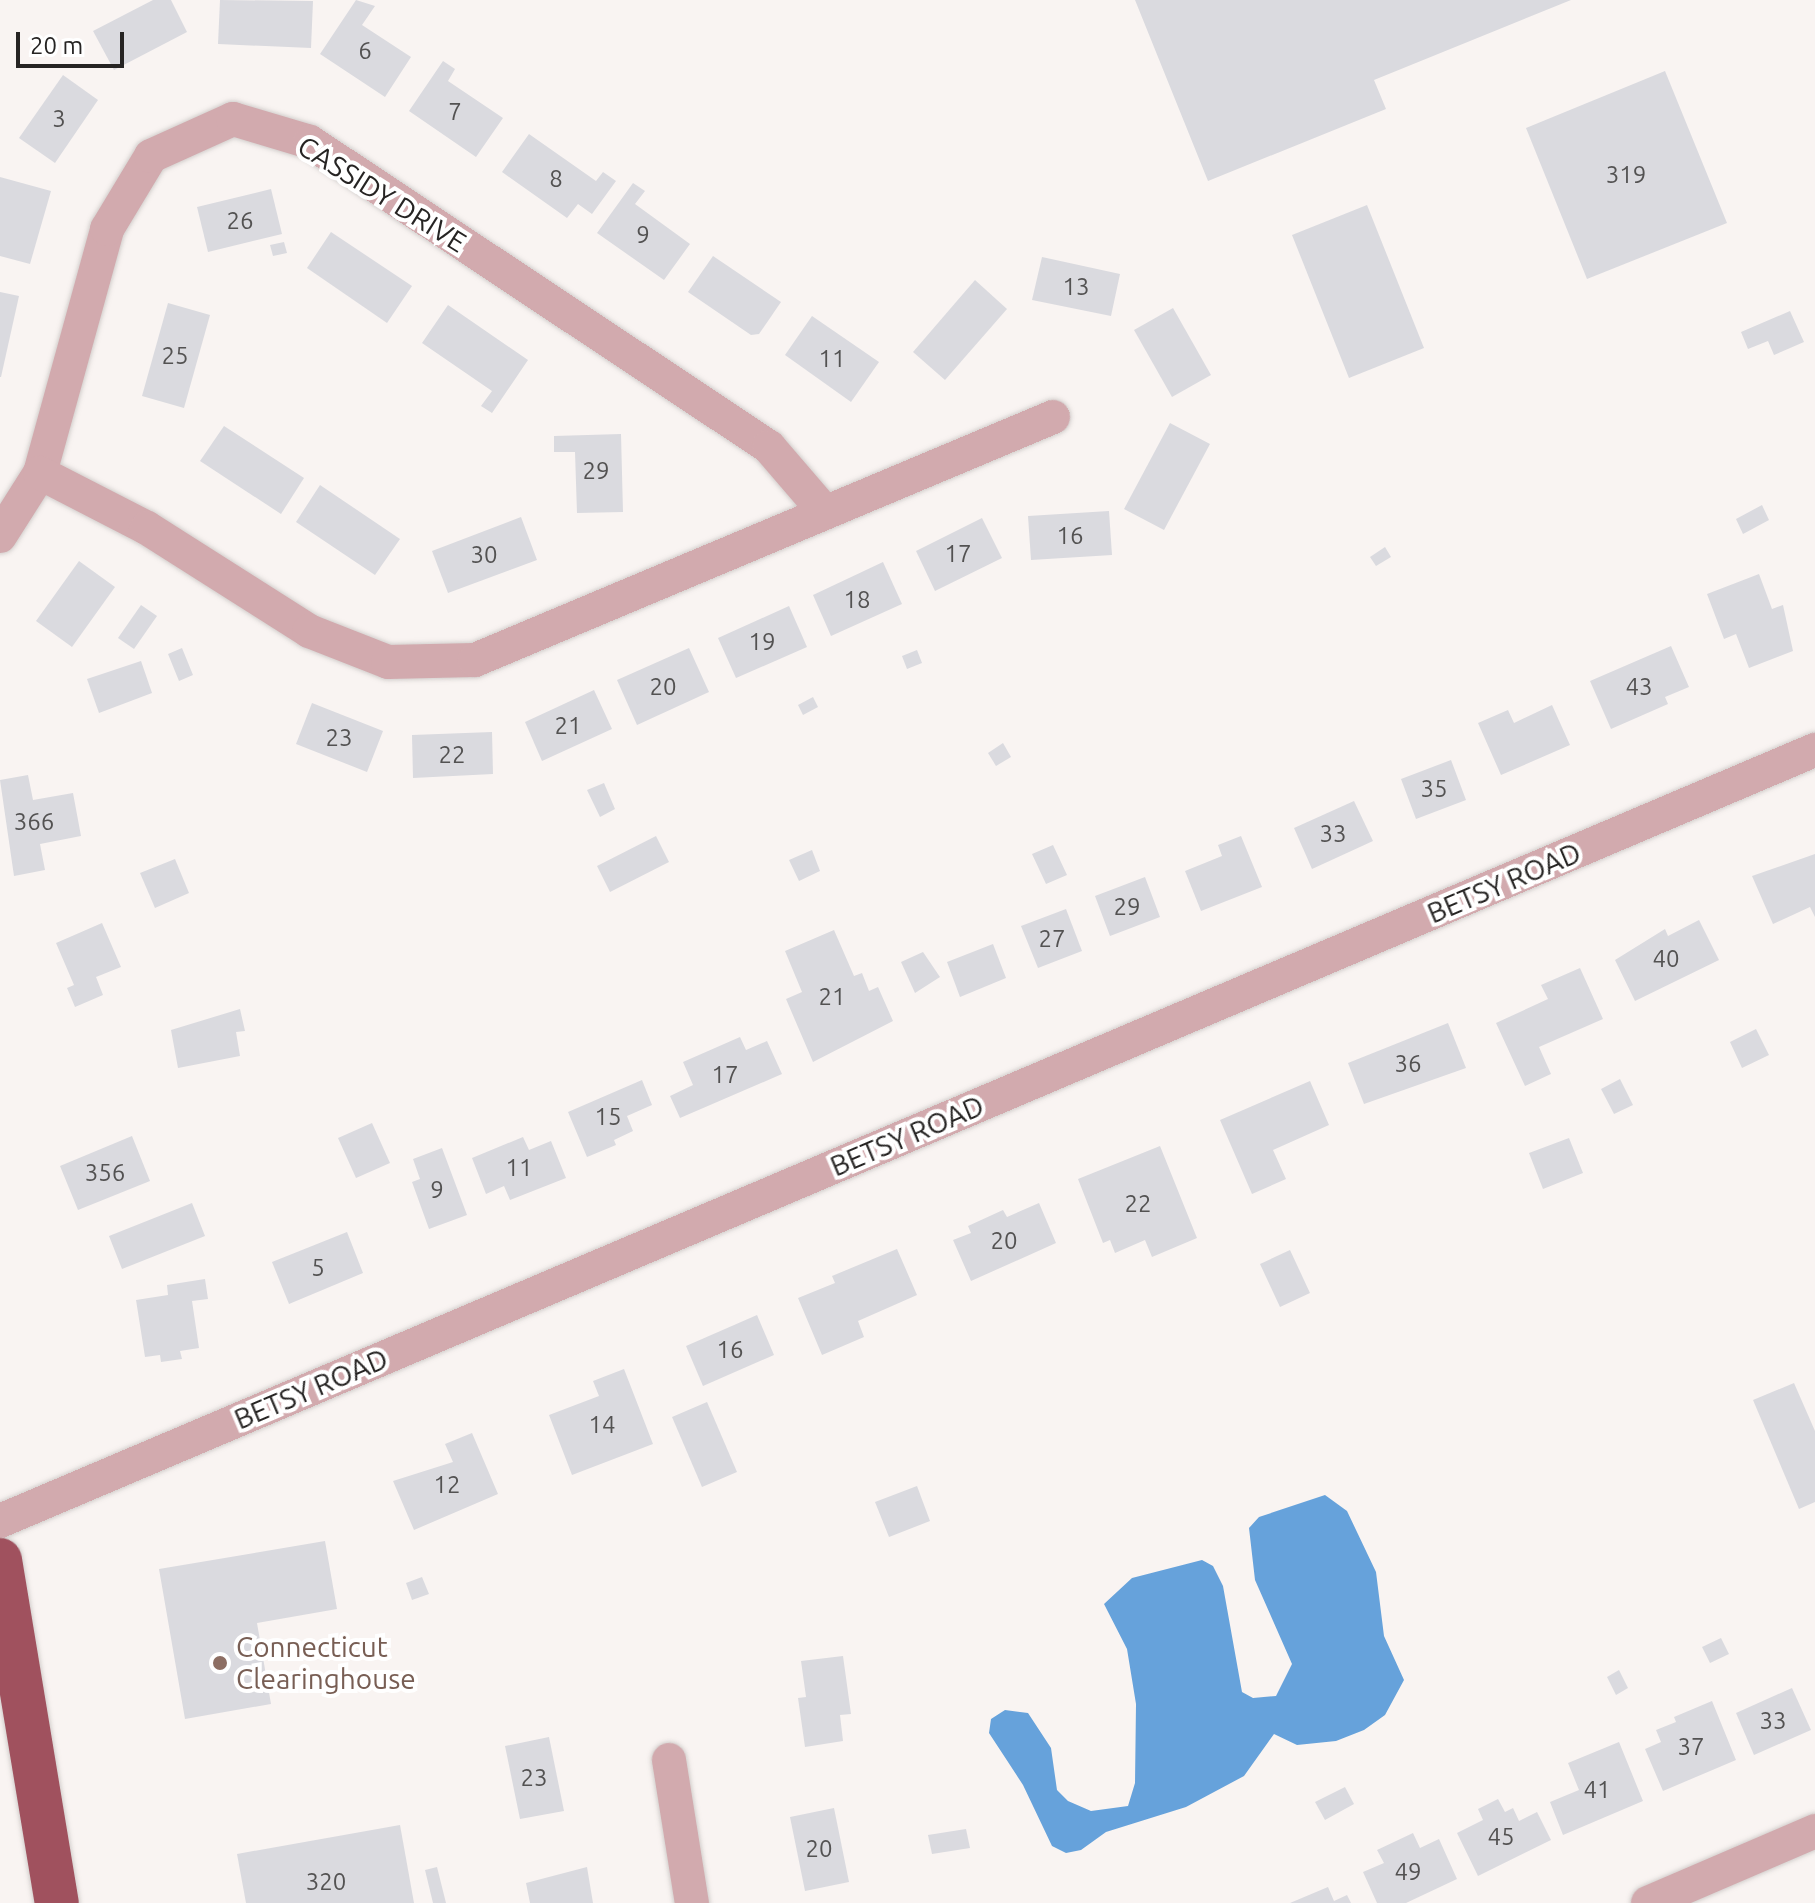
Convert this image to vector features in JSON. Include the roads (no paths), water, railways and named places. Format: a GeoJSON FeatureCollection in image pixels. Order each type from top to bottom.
{"type":"FeatureCollection","features":[{"type":"Feature","properties":{"kind":"highway"},"geometry":{"type":"LineString","coordinates":[[0,1560],[57,1903]]}},
{"type":"Feature","properties":{"kind":"street","name":"CASSIDY DRIVE"},"geometry":{"type":"LineString","coordinates":[[0,536],[40,473],[107,229],[151,156],[233,119],[323,151],[769,447],[825,512]]}},
{"type":"Feature","properties":{"kind":"street"},"geometry":{"type":"LineString","coordinates":[[40,473],[147,528],[309,631],[388,662],[475,660],[1053,417]]}},
{"type":"Feature","properties":{"kind":"street","name":"BETSY ROAD"},"geometry":{"type":"LineString","coordinates":[[0,1521],[1815,750]]}},
{"type":"Feature","properties":{"kind":"street"},"geometry":{"type":"LineString","coordinates":[[669,1760],[692,1903]]}},
{"type":"Feature","properties":{"kind":"street"},"geometry":{"type":"LineString","coordinates":[[1648,1903],[1815,1831]]}},
{"type":"Feature","properties":{"kind":"water"},"geometry":{"type":"Polygon","coordinates":[[[1325,1495],[1347,1511],[1376,1572],[1384,1636],[1404,1680],[1385,1715],[1364,1730],[1336,1741],[1297,1745],[1274,1734],[1244,1776],[1186,1807],[1106,1832],[1081,1850],[1066,1853],[1052,1846],[1023,1785],[989,1733],[991,1719],[1005,1710],[1028,1713],[1051,1748],[1057,1790],[1068,1801],[1091,1811],[1128,1806],[1135,1783],[1136,1704],[1127,1649],[1104,1604],[1132,1578],[1202,1560],[1213,1566],[1223,1586],[1242,1692],[1253,1698],[1276,1696],[1292,1664],[1255,1580],[1249,1528],[1259,1517],[1325,1495]]]}},
{"type":"Feature","properties":{"kind":"place","name":"Connecticut Clearinghouse"},"geometry":{"type":"Point","coordinates":[220,1663]}}]}
